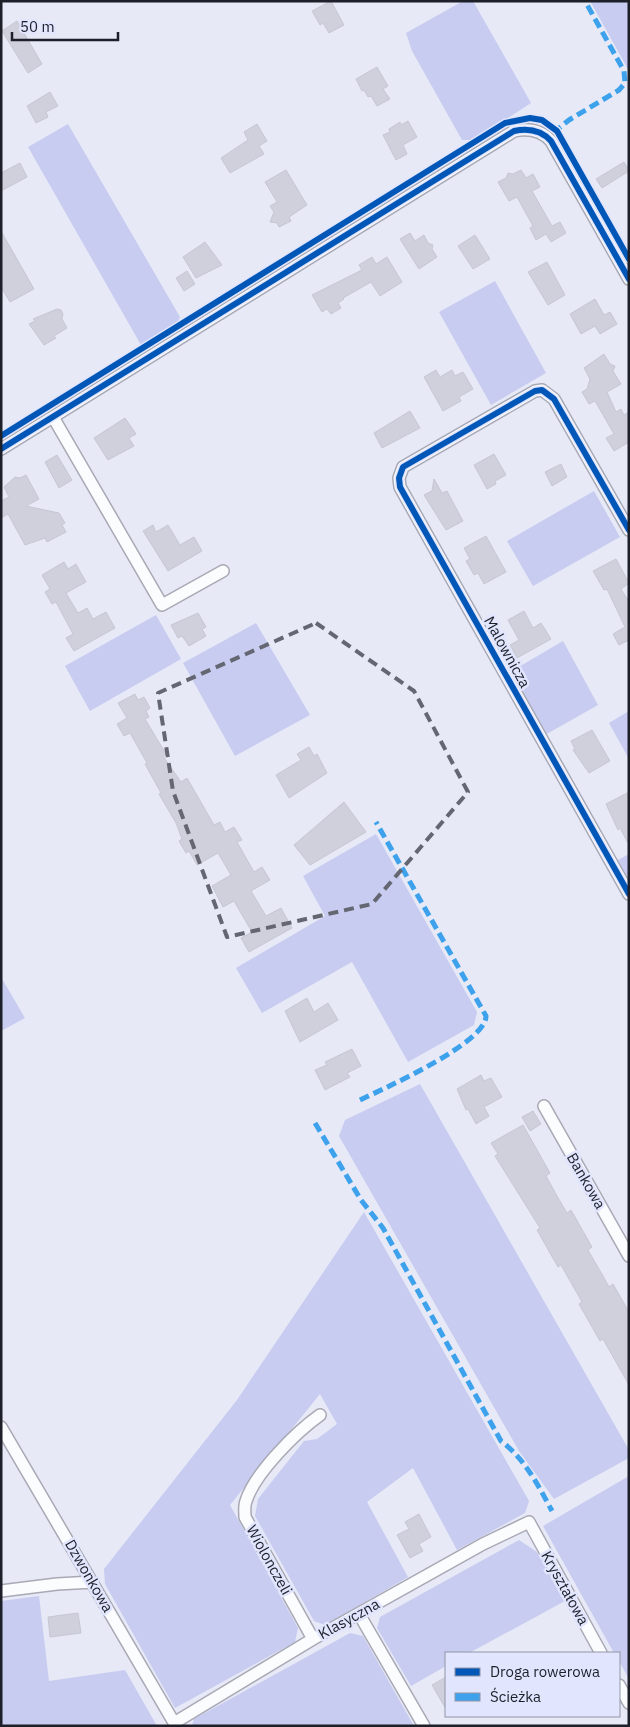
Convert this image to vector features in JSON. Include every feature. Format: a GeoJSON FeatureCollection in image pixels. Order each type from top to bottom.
{"type":"FeatureCollection","features":[{"type":"Feature","properties":{"kind":"street"},"geometry":{"type":"LineString","coordinates":[[1,449],[468,159],[522,129],[537,131],[549,138],[554,144],[629,279]]}},
{"type":"Feature","properties":{"kind":"street","name":"Malownicza"},"geometry":{"type":"LineString","coordinates":[[629,530],[554,398],[547,392],[535,391],[403,468],[399,478],[400,487],[629,894]]}},
{"type":"Feature","properties":{"kind":"street"},"geometry":{"type":"LineString","coordinates":[[53,417],[162,605],[223,571]]}},
{"type":"Feature","properties":{"kind":"street","name":"Bankowa"},"geometry":{"type":"LineString","coordinates":[[544,1106],[629,1256]]}},
{"type":"Feature","properties":{"kind":"street","name":"Wiolonczeli"},"geometry":{"type":"LineString","coordinates":[[313,1639],[244,1517],[245,1502],[259,1477],[305,1426],[320,1416]]}},
{"type":"Feature","properties":{"kind":"street","name":"Dzwonkowa"},"geometry":{"type":"LineString","coordinates":[[1,1427],[175,1724]]}},
{"type":"Feature","properties":{"kind":"street","name":"Klasyczna"},"geometry":{"type":"LineString","coordinates":[[175,1724],[313,1639],[491,1540],[529,1522]]}},
{"type":"Feature","properties":{"kind":"street","name":"Kryształowa"},"geometry":{"type":"LineString","coordinates":[[529,1522],[600,1652]]}},
{"type":"Feature","properties":{"kind":"street"},"geometry":{"type":"LineString","coordinates":[[1,1591],[57,1584],[93,1582]]}},
{"type":"Feature","properties":{"kind":"street"},"geometry":{"type":"LineString","coordinates":[[359,1614],[424,1726]]}},
{"type":"Feature","properties":{"kind":"street"},"geometry":{"type":"LineString","coordinates":[[620,1687],[629,1703]]}},
{"type":"Feature","properties":{"kind":"highlighted area"},"geometry":{"type":"Polygon","coordinates":[[[316,623],[414,691],[468,792],[372,904],[227,937],[173,791],[158,693],[316,623]]]}},
{"type":"Feature","properties":{"kind":"shaded area"},"geometry":{"type":"Polygon","coordinates":[[[463,1],[473,1],[531,103],[474,140],[462,140],[412,51],[406,33],[463,1]]]}},
{"type":"Feature","properties":{"kind":"shaded area"},"geometry":{"type":"Polygon","coordinates":[[[590,1],[629,1],[629,71],[590,1]]]}},
{"type":"Feature","properties":{"kind":"shaded area"},"geometry":{"type":"Polygon","coordinates":[[[68,124],[180,317],[176,325],[141,345],[28,147],[68,124]]]}},
{"type":"Feature","properties":{"kind":"shaded area"},"geometry":{"type":"Polygon","coordinates":[[[495,281],[546,373],[491,405],[439,312],[495,281]]]}},
{"type":"Feature","properties":{"kind":"shaded area"},"geometry":{"type":"Polygon","coordinates":[[[594,491],[620,537],[533,586],[507,541],[594,491]]]}},
{"type":"Feature","properties":{"kind":"shaded area"},"geometry":{"type":"Polygon","coordinates":[[[156,615],[181,659],[90,711],[65,666],[156,615]]]}},
{"type":"Feature","properties":{"kind":"shaded area"},"geometry":{"type":"Polygon","coordinates":[[[256,623],[310,715],[235,756],[183,663],[256,623]]]}},
{"type":"Feature","properties":{"kind":"shaded area"},"geometry":{"type":"Polygon","coordinates":[[[563,641],[598,705],[545,735],[510,672],[563,641]]]}},
{"type":"Feature","properties":{"kind":"shaded area"},"geometry":{"type":"Polygon","coordinates":[[[629,711],[629,759],[609,723],[629,711]]]}},
{"type":"Feature","properties":{"kind":"shaded area"},"geometry":{"type":"Polygon","coordinates":[[[376,834],[477,1012],[474,1025],[408,1062],[352,962],[262,1013],[236,968],[325,916],[303,876],[376,834]]]}},
{"type":"Feature","properties":{"kind":"shaded area"},"geometry":{"type":"Polygon","coordinates":[[[629,854],[629,884],[616,861],[629,854]]]}},
{"type":"Feature","properties":{"kind":"shaded area"},"geometry":{"type":"Polygon","coordinates":[[[1,977],[25,1018],[1,1031],[1,977]]]}},
{"type":"Feature","properties":{"kind":"shaded area"},"geometry":{"type":"Polygon","coordinates":[[[420,1084],[629,1450],[629,1458],[554,1499],[519,1451],[339,1136],[345,1120],[420,1084]]]}},
{"type":"Feature","properties":{"kind":"shaded area"},"geometry":{"type":"Polygon","coordinates":[[[364,1212],[529,1501],[525,1513],[457,1550],[413,1468],[367,1502],[408,1577],[325,1625],[314,1621],[255,1516],[258,1499],[304,1441],[317,1439],[337,1424],[320,1394],[230,1505],[298,1628],[295,1642],[175,1708],[105,1584],[104,1569],[237,1400],[364,1212]]]}},
{"type":"Feature","properties":{"kind":"shaded area"},"geometry":{"type":"Polygon","coordinates":[[[629,1476],[629,1679],[620,1663],[620,1652],[613,1652],[543,1526],[629,1476]]]}},
{"type":"Feature","properties":{"kind":"shaded area"},"geometry":{"type":"Polygon","coordinates":[[[519,1540],[537,1552],[565,1601],[471,1652],[445,1652],[445,1667],[411,1686],[377,1628],[380,1617],[519,1540]]]}},
{"type":"Feature","properties":{"kind":"shaded area"},"geometry":{"type":"Polygon","coordinates":[[[39,1596],[49,1681],[125,1670],[157,1726],[1,1726],[1,1601],[39,1596]]]}},
{"type":"Feature","properties":{"kind":"shaded area"},"geometry":{"type":"Polygon","coordinates":[[[350,1633],[363,1636],[414,1726],[192,1726],[194,1719],[350,1633]]]}},
{"type":"Feature","properties":{"kind":"building"},"geometry":{"type":"Polygon","coordinates":[[[331,1],[344,25],[329,33],[323,23],[320,25],[312,11],[331,1]]]}},
{"type":"Feature","properties":{"kind":"building"},"geometry":{"type":"Polygon","coordinates":[[[17,21],[42,64],[28,73],[2,31],[17,21]]]}},
{"type":"Feature","properties":{"kind":"building"},"geometry":{"type":"Polygon","coordinates":[[[377,67],[388,86],[383,89],[390,99],[377,106],[371,96],[368,97],[364,90],[362,91],[356,79],[377,67]]]}},
{"type":"Feature","properties":{"kind":"building"},"geometry":{"type":"Polygon","coordinates":[[[50,92],[58,106],[46,112],[48,117],[36,123],[27,106],[50,92]]]}},
{"type":"Feature","properties":{"kind":"building"},"geometry":{"type":"Polygon","coordinates":[[[408,121],[417,137],[403,145],[407,154],[396,160],[383,135],[390,132],[389,129],[400,122],[401,125],[408,121]]]}},
{"type":"Feature","properties":{"kind":"building"},"geometry":{"type":"Polygon","coordinates":[[[257,124],[267,141],[259,146],[264,154],[230,173],[221,158],[248,140],[244,132],[257,124]]]}},
{"type":"Feature","properties":{"kind":"building"},"geometry":{"type":"Polygon","coordinates":[[[624,162],[629,171],[602,188],[596,179],[624,162]]]}},
{"type":"Feature","properties":{"kind":"building"},"geometry":{"type":"Polygon","coordinates":[[[20,163],[27,177],[1,191],[1,173],[20,163]]]}},
{"type":"Feature","properties":{"kind":"building"},"geometry":{"type":"Polygon","coordinates":[[[286,170],[307,205],[289,217],[291,221],[279,227],[277,223],[270,222],[274,212],[270,206],[277,202],[265,182],[286,170]]]}},
{"type":"Feature","properties":{"kind":"building"},"geometry":{"type":"Polygon","coordinates":[[[521,170],[526,178],[533,174],[540,187],[532,191],[552,226],[560,222],[566,233],[551,242],[546,234],[536,240],[530,228],[533,226],[517,197],[509,201],[498,182],[506,178],[508,173],[513,174],[521,170]]]}},
{"type":"Feature","properties":{"kind":"building"},"geometry":{"type":"Polygon","coordinates":[[[1,231],[34,289],[10,302],[1,287],[1,231]]]}},
{"type":"Feature","properties":{"kind":"building"},"geometry":{"type":"Polygon","coordinates":[[[410,233],[415,241],[424,235],[428,243],[433,245],[432,249],[437,257],[419,269],[400,239],[410,233]]]}},
{"type":"Feature","properties":{"kind":"building"},"geometry":{"type":"Polygon","coordinates":[[[475,235],[490,259],[473,269],[458,246],[475,235]]]}},
{"type":"Feature","properties":{"kind":"building"},"geometry":{"type":"Polygon","coordinates":[[[205,242],[222,265],[196,278],[183,257],[205,242]]]}},
{"type":"Feature","properties":{"kind":"building"},"geometry":{"type":"Polygon","coordinates":[[[372,257],[376,264],[387,257],[402,282],[380,296],[371,282],[343,298],[338,303],[341,308],[331,314],[327,309],[322,312],[312,295],[362,270],[359,265],[372,257]]]}},
{"type":"Feature","properties":{"kind":"building"},"geometry":{"type":"Polygon","coordinates":[[[547,262],[565,295],[548,305],[528,272],[547,262]]]}},
{"type":"Feature","properties":{"kind":"building"},"geometry":{"type":"Polygon","coordinates":[[[187,271],[195,284],[184,291],[176,278],[187,271]]]}},
{"type":"Feature","properties":{"kind":"building"},"geometry":{"type":"Polygon","coordinates":[[[595,299],[604,315],[610,312],[617,324],[600,334],[595,326],[581,334],[570,314],[595,299]]]}},
{"type":"Feature","properties":{"kind":"building"},"geometry":{"type":"Polygon","coordinates":[[[57,309],[61,310],[63,314],[62,319],[67,328],[54,336],[56,338],[44,345],[29,324],[35,321],[33,319],[57,309]]]}},
{"type":"Feature","properties":{"kind":"building"},"geometry":{"type":"Polygon","coordinates":[[[604,354],[610,364],[615,366],[613,371],[621,384],[607,392],[616,412],[621,409],[624,415],[629,412],[629,442],[614,451],[606,438],[614,434],[595,401],[589,404],[582,392],[587,389],[590,379],[584,368],[604,354]]]}},
{"type":"Feature","properties":{"kind":"building"},"geometry":{"type":"Polygon","coordinates":[[[436,370],[440,377],[452,370],[455,376],[463,372],[473,389],[459,397],[461,401],[443,411],[424,377],[436,370]]]}},
{"type":"Feature","properties":{"kind":"building"},"geometry":{"type":"Polygon","coordinates":[[[410,411],[420,428],[382,448],[374,433],[410,411]]]}},
{"type":"Feature","properties":{"kind":"building"},"geometry":{"type":"Polygon","coordinates":[[[125,418],[136,434],[129,438],[134,446],[108,460],[94,438],[125,418]]]}},
{"type":"Feature","properties":{"kind":"building"},"geometry":{"type":"Polygon","coordinates":[[[494,454],[506,475],[495,481],[496,484],[487,489],[474,465],[494,454]]]}},
{"type":"Feature","properties":{"kind":"building"},"geometry":{"type":"Polygon","coordinates":[[[57,455],[72,480],[59,488],[45,462],[57,455]]]}},
{"type":"Feature","properties":{"kind":"building"},"geometry":{"type":"Polygon","coordinates":[[[561,464],[567,477],[552,486],[545,472],[561,464]]]}},
{"type":"Feature","properties":{"kind":"building"},"geometry":{"type":"Polygon","coordinates":[[[26,475],[39,499],[26,506],[59,513],[65,523],[62,525],[66,532],[47,542],[45,538],[25,545],[8,514],[1,518],[1,501],[9,497],[4,487],[15,477],[20,478],[26,475]]]}},
{"type":"Feature","properties":{"kind":"building"},"geometry":{"type":"Polygon","coordinates":[[[434,479],[442,493],[447,491],[463,521],[446,530],[424,495],[432,491],[434,479]]]}},
{"type":"Feature","properties":{"kind":"building"},"geometry":{"type":"Polygon","coordinates":[[[153,525],[156,532],[168,525],[180,545],[194,537],[202,551],[168,571],[143,531],[153,525]]]}},
{"type":"Feature","properties":{"kind":"building"},"geometry":{"type":"Polygon","coordinates":[[[486,536],[506,572],[484,584],[478,573],[474,575],[466,561],[470,559],[464,548],[486,536]]]}},
{"type":"Feature","properties":{"kind":"building"},"geometry":{"type":"Polygon","coordinates":[[[616,559],[629,583],[621,589],[629,602],[629,640],[619,645],[613,634],[625,627],[607,589],[604,590],[593,571],[616,559]]]}},
{"type":"Feature","properties":{"kind":"building"},"geometry":{"type":"Polygon","coordinates":[[[64,562],[68,569],[76,564],[86,582],[66,593],[78,613],[87,608],[93,619],[106,612],[115,628],[74,651],[66,638],[73,634],[56,602],[52,604],[45,592],[50,589],[42,575],[64,562]]]}},
{"type":"Feature","properties":{"kind":"building"},"geometry":{"type":"Polygon","coordinates":[[[524,611],[533,628],[541,623],[551,639],[517,658],[510,645],[519,640],[508,620],[524,611]]]}},
{"type":"Feature","properties":{"kind":"building"},"geometry":{"type":"Polygon","coordinates":[[[198,613],[206,627],[202,629],[206,636],[189,646],[182,636],[178,638],[171,625],[198,613]]]}},
{"type":"Feature","properties":{"kind":"building"},"geometry":{"type":"Polygon","coordinates":[[[135,694],[138,700],[144,697],[150,708],[146,711],[149,717],[145,719],[166,754],[163,756],[181,782],[187,778],[214,825],[220,822],[225,832],[234,827],[242,840],[237,842],[254,872],[262,867],[270,880],[251,891],[266,916],[281,908],[292,928],[249,952],[241,938],[252,932],[234,901],[223,907],[212,886],[231,875],[218,853],[197,865],[189,851],[186,853],[179,841],[182,839],[176,823],[159,794],[161,793],[145,764],[147,763],[130,733],[124,736],[117,724],[127,718],[118,703],[135,694]]]}},
{"type":"Feature","properties":{"kind":"building"},"geometry":{"type":"Polygon","coordinates":[[[592,730],[610,761],[589,773],[573,750],[575,749],[571,741],[592,730]]]}},
{"type":"Feature","properties":{"kind":"building"},"geometry":{"type":"Polygon","coordinates":[[[309,747],[314,756],[317,754],[327,773],[289,798],[276,775],[301,760],[297,754],[309,747]]]}},
{"type":"Feature","properties":{"kind":"building"},"geometry":{"type":"Polygon","coordinates":[[[629,792],[629,845],[620,828],[618,830],[606,804],[629,792]]]}},
{"type":"Feature","properties":{"kind":"building"},"geometry":{"type":"Polygon","coordinates":[[[344,802],[366,832],[310,865],[294,845],[344,802]]]}},
{"type":"Feature","properties":{"kind":"building"},"geometry":{"type":"Polygon","coordinates":[[[307,998],[314,1012],[328,1003],[338,1020],[300,1042],[285,1011],[307,998]]]}},
{"type":"Feature","properties":{"kind":"building"},"geometry":{"type":"Polygon","coordinates":[[[352,1049],[361,1066],[347,1073],[350,1077],[325,1090],[315,1070],[327,1065],[325,1062],[352,1049]]]}},
{"type":"Feature","properties":{"kind":"building"},"geometry":{"type":"Polygon","coordinates":[[[481,1075],[484,1081],[491,1078],[502,1097],[484,1107],[489,1116],[476,1124],[468,1109],[466,1110],[457,1089],[481,1075]]]}},
{"type":"Feature","properties":{"kind":"building"},"geometry":{"type":"Polygon","coordinates":[[[533,1111],[541,1124],[530,1131],[522,1117],[533,1111]]]}},
{"type":"Feature","properties":{"kind":"building"},"geometry":{"type":"Polygon","coordinates":[[[523,1125],[550,1173],[546,1176],[557,1196],[567,1213],[571,1210],[592,1247],[588,1250],[609,1287],[613,1284],[629,1312],[629,1385],[603,1339],[600,1341],[579,1304],[582,1302],[561,1265],[558,1267],[537,1230],[540,1228],[495,1156],[498,1154],[491,1143],[523,1125]]]}},
{"type":"Feature","properties":{"kind":"building"},"geometry":{"type":"Polygon","coordinates":[[[419,1514],[431,1537],[419,1544],[423,1551],[410,1558],[397,1535],[409,1529],[405,1522],[419,1514]]]}},
{"type":"Feature","properties":{"kind":"building"},"geometry":{"type":"Polygon","coordinates":[[[78,1613],[81,1633],[50,1637],[48,1617],[78,1613]]]}},
{"type":"Feature","properties":{"kind":"building"},"geometry":{"type":"Polygon","coordinates":[[[445,1678],[445,1707],[432,1685],[445,1678]]]}},
{"type":"Feature","properties":{"kind":"marked path"},"geometry":{"type":"LineString","coordinates":[[553,133],[569,120],[619,90],[625,83],[624,71],[585,1]]}},
{"type":"Feature","properties":{"kind":"marked path"},"geometry":{"type":"LineString","coordinates":[[360,1100],[432,1064],[453,1051],[470,1039],[482,1027],[486,1016],[376,822]]}},
{"type":"Feature","properties":{"kind":"marked path"},"geometry":{"type":"LineString","coordinates":[[315,1123],[361,1200],[383,1228],[501,1441],[524,1464],[552,1511]]}},
{"type":"Feature","properties":{"kind":"cycle path"},"geometry":{"type":"LineString","coordinates":[[1,436],[505,123],[530,118],[542,120],[557,131],[629,259]]}},
{"type":"Feature","properties":{"kind":"cycle path"},"geometry":{"type":"LineString","coordinates":[[1,449],[514,131],[534,131],[543,134],[551,141],[629,279]]}},
{"type":"Feature","properties":{"kind":"cycle path"},"geometry":{"type":"LineString","coordinates":[[629,530],[554,399],[542,390],[535,391],[403,467],[399,478],[400,487],[629,894]]}}]}
